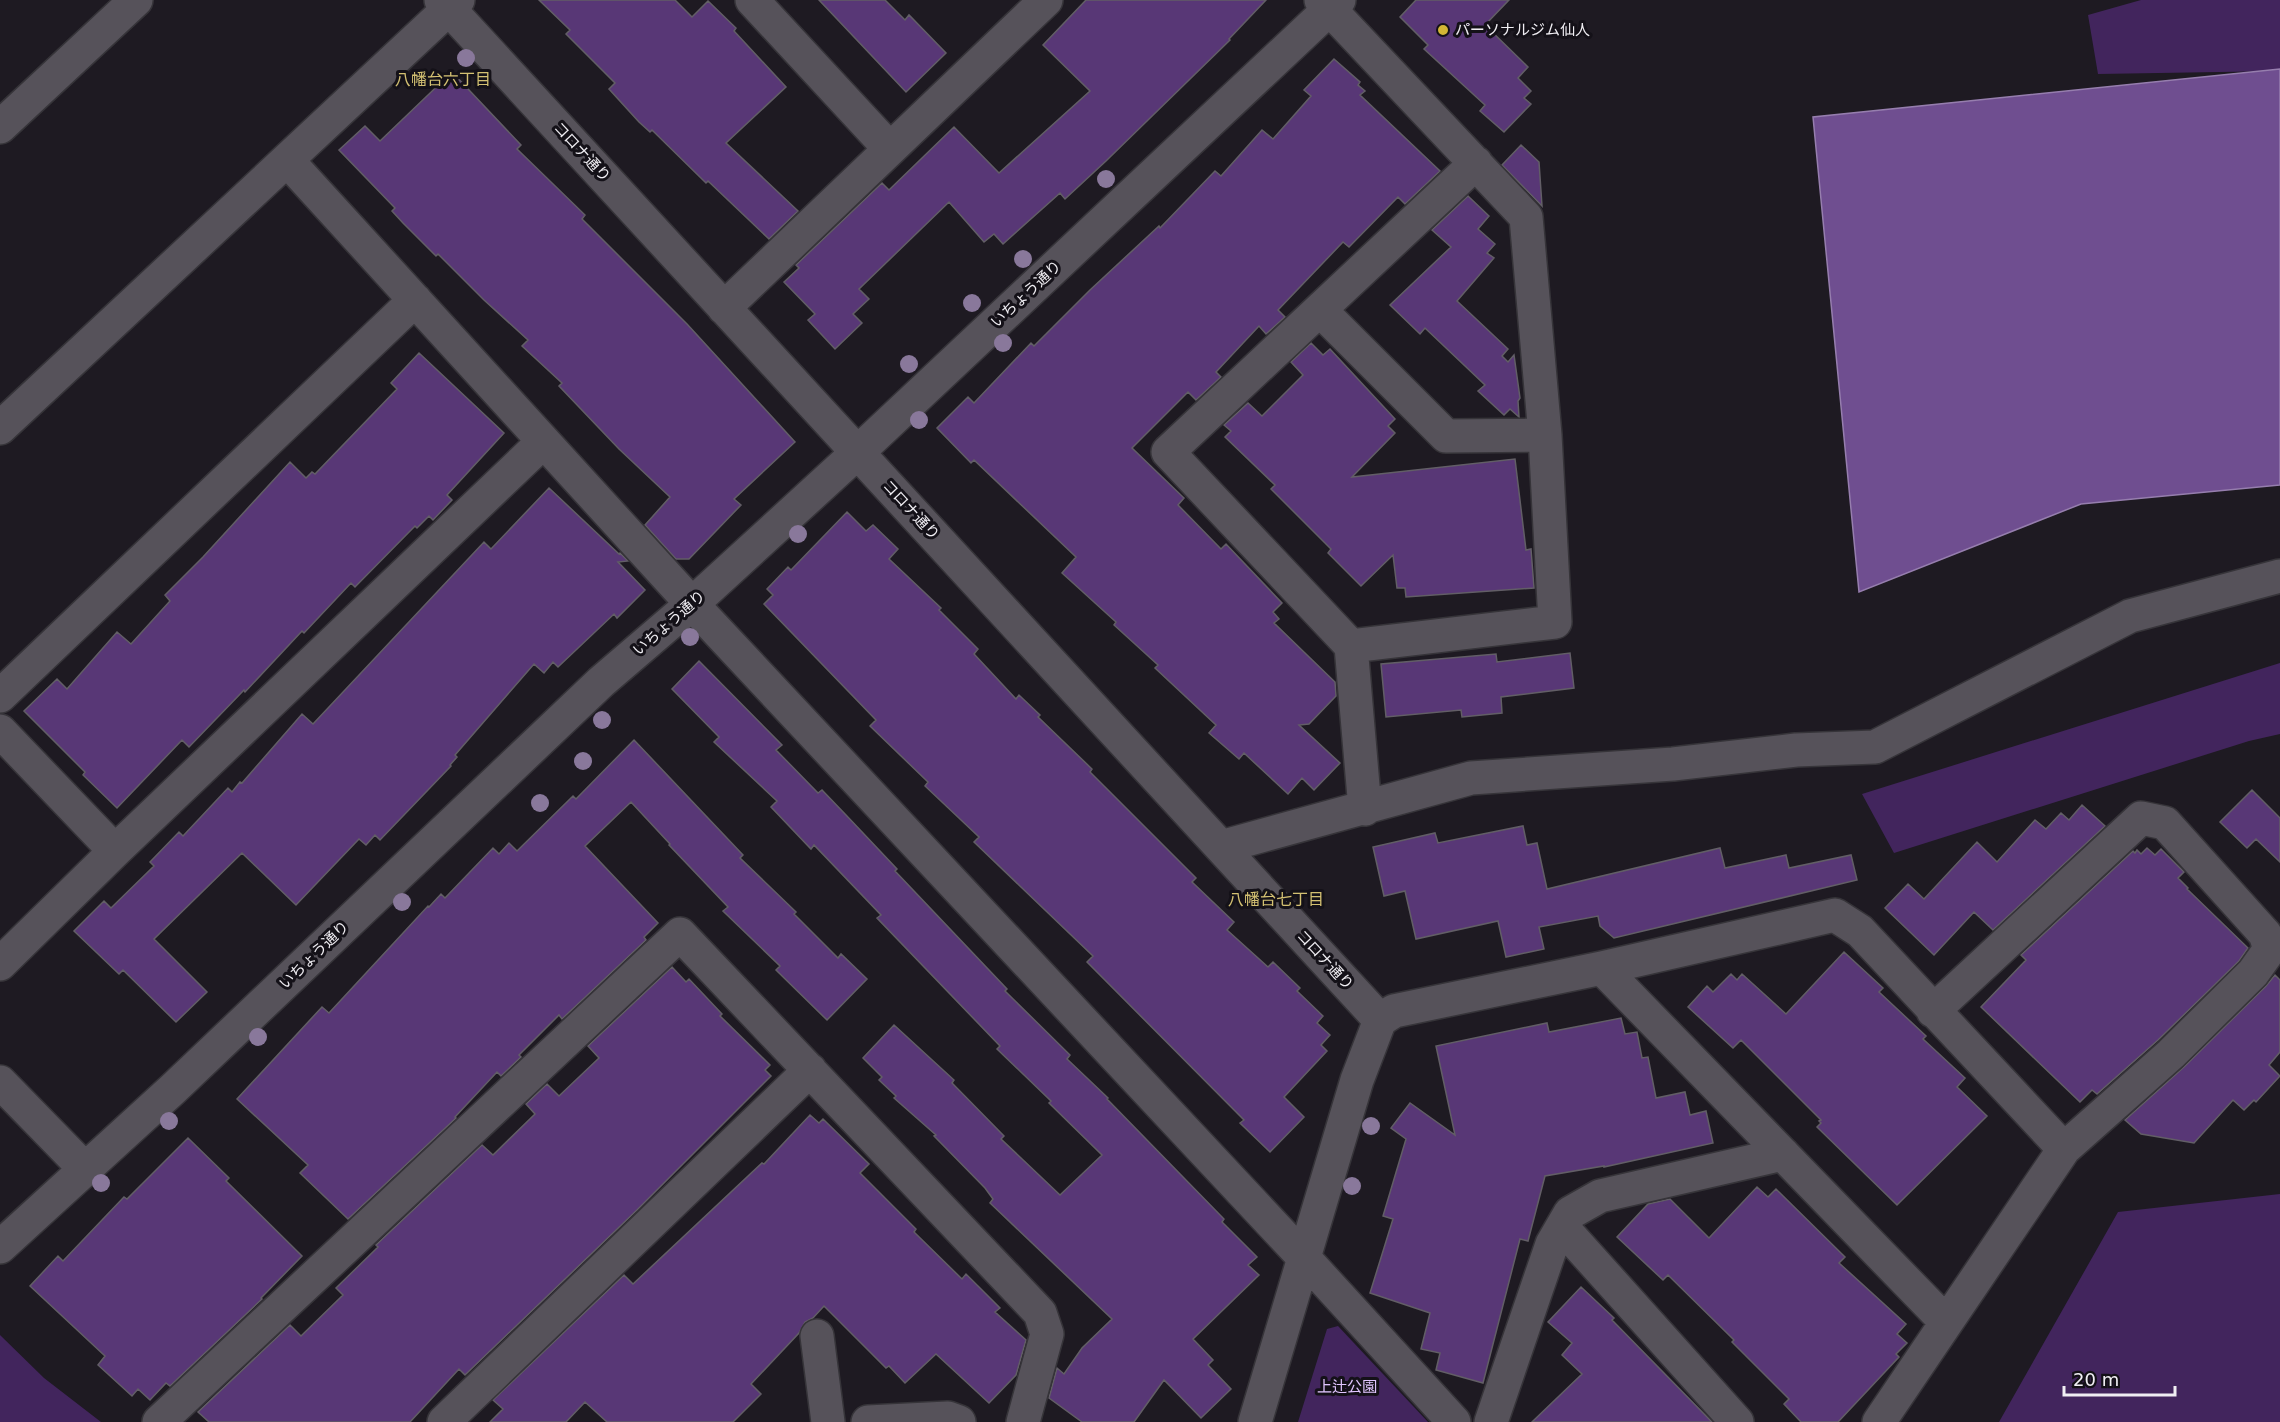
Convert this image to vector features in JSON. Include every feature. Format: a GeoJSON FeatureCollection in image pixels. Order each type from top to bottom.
{"type":"FeatureCollection","features":[{"type":"Feature","properties":{"kind":"street"},"geometry":{"type":"LineString","coordinates":[[0,127],[136,0]]}},
{"type":"Feature","properties":{"kind":"street"},"geometry":{"type":"LineString","coordinates":[[752,0],[890,149]]}},
{"type":"Feature","properties":{"kind":"street"},"geometry":{"type":"LineString","coordinates":[[724,308],[1041,2]]}},
{"type":"Feature","properties":{"kind":"street"},"geometry":{"type":"LineString","coordinates":[[0,428],[286,160],[449,3]]}},
{"type":"Feature","properties":{"kind":"street","name":"コロナ通り"},"geometry":{"type":"LineString","coordinates":[[449,3],[724,308],[1380,1020]]}},
{"type":"Feature","properties":{"kind":"street"},"geometry":{"type":"LineString","coordinates":[[1330,3],[1526,217],[1545,435],[1555,622],[1351,646]]}},
{"type":"Feature","properties":{"kind":"street","name":"いちょう通り"},"geometry":{"type":"LineString","coordinates":[[0,1247],[173,1089],[601,682],[692,604],[858,452],[1330,3]]}},
{"type":"Feature","properties":{"kind":"street"},"geometry":{"type":"LineString","coordinates":[[286,160],[692,604],[1305,1259],[1454,1422]]}},
{"type":"Feature","properties":{"kind":"street"},"geometry":{"type":"LineString","coordinates":[[1365,808],[1351,646],[1168,452],[1321,311],[1476,163]]}},
{"type":"Feature","properties":{"kind":"street"},"geometry":{"type":"LineString","coordinates":[[0,696],[415,300]]}},
{"type":"Feature","properties":{"kind":"street"},"geometry":{"type":"LineString","coordinates":[[1321,311],[1446,436],[1545,435]]}},
{"type":"Feature","properties":{"kind":"street"},"geometry":{"type":"LineString","coordinates":[[0,964],[543,441]]}},
{"type":"Feature","properties":{"kind":"street"},"geometry":{"type":"LineString","coordinates":[[1221,847],[1471,778],[1673,764],[1796,750],[1875,747],[2130,616],[2280,576]]}},
{"type":"Feature","properties":{"kind":"street"},"geometry":{"type":"LineString","coordinates":[[0,731],[115,851]]}},
{"type":"Feature","properties":{"kind":"street"},"geometry":{"type":"LineString","coordinates":[[1879,1422],[2064,1149],[2170,1054],[2253,974],[2270,949],[2265,934],[2165,823],[2141,818],[1933,1011]]}},
{"type":"Feature","properties":{"kind":"street"},"geometry":{"type":"LineString","coordinates":[[1255,1422],[1357,1080],[1380,1020],[1394,1011],[1602,968],[1835,915],[1860,932],[2064,1149]]}},
{"type":"Feature","properties":{"kind":"street"},"geometry":{"type":"LineString","coordinates":[[159,1422],[680,934],[1040,1313],[1047,1334],[1023,1422]]}},
{"type":"Feature","properties":{"kind":"street"},"geometry":{"type":"LineString","coordinates":[[1602,968],[1946,1322]]}},
{"type":"Feature","properties":{"kind":"street"},"geometry":{"type":"LineString","coordinates":[[444,1422],[810,1070]]}},
{"type":"Feature","properties":{"kind":"street"},"geometry":{"type":"LineString","coordinates":[[0,1082],[84,1169]]}},
{"type":"Feature","properties":{"kind":"street"},"geometry":{"type":"LineString","coordinates":[[1491,1422],[1552,1244],[1570,1213],[1599,1196],[1783,1154]]}},
{"type":"Feature","properties":{"kind":"street"},"geometry":{"type":"LineString","coordinates":[[1562,1227],[1737,1422]]}},
{"type":"Feature","properties":{"kind":"street"},"geometry":{"type":"LineString","coordinates":[[817,1336],[828,1422]]}},
{"type":"Feature","properties":{"kind":"street"},"geometry":{"type":"LineString","coordinates":[[868,1422],[948,1418],[959,1422]]}},
{"type":"Feature","properties":{"kind":"green space"},"geometry":{"type":"Polygon","coordinates":[[[2141,0],[2280,0],[2280,71],[2098,74],[2088,15],[2141,0]]]}},
{"type":"Feature","properties":{"kind":"green space"},"geometry":{"type":"Polygon","coordinates":[[[2280,663],[2280,734],[2249,741],[1894,853],[1862,794],[2280,663]]]}},
{"type":"Feature","properties":{"kind":"green space"},"geometry":{"type":"Polygon","coordinates":[[[2280,1194],[2280,1422],[1999,1422],[2118,1212],[2280,1194]]]}},
{"type":"Feature","properties":{"kind":"green space","name":"上辻公園"},"geometry":{"type":"Polygon","coordinates":[[[1338,1326],[1428,1422],[1298,1422],[1327,1329],[1338,1326]]]}},
{"type":"Feature","properties":{"kind":"green space"},"geometry":{"type":"Polygon","coordinates":[[[0,1335],[44,1378],[101,1422],[0,1422],[0,1335]]]}},
{"type":"Feature","properties":{"kind":"shaded area"},"geometry":{"type":"Polygon","coordinates":[[[2280,69],[2280,485],[2081,504],[1859,592],[1813,117],[2280,69]]]}},
{"type":"Feature","properties":{"kind":"building"},"geometry":{"type":"Polygon","coordinates":[[[539,0],[675,0],[692,17],[708,1],[736,28],[734,31],[786,87],[726,143],[798,211],[769,239],[708,181],[706,183],[652,130],[650,132],[639,122],[609,89],[615,83],[566,34],[570,30],[539,0]]]}},
{"type":"Feature","properties":{"kind":"building"},"geometry":{"type":"Polygon","coordinates":[[[819,0],[885,0],[905,20],[909,15],[946,53],[906,92],[819,0]]]}},
{"type":"Feature","properties":{"kind":"building"},"geometry":{"type":"Polygon","coordinates":[[[1086,0],[1266,0],[1230,40],[1106,161],[1065,199],[1060,193],[1003,244],[994,234],[984,242],[949,202],[859,289],[869,299],[853,314],[862,323],[835,349],[808,320],[815,314],[784,282],[799,268],[796,265],[882,183],[889,190],[954,127],[999,173],[1090,91],[1043,45],[1086,0]]]}},
{"type":"Feature","properties":{"kind":"building"},"geometry":{"type":"Polygon","coordinates":[[[1416,0],[1509,0],[1485,25],[1528,67],[1518,78],[1531,91],[1524,98],[1531,104],[1504,132],[1480,111],[1485,105],[1424,49],[1428,45],[1400,17],[1416,0]]]}},
{"type":"Feature","properties":{"kind":"building"},"geometry":{"type":"Polygon","coordinates":[[[1334,59],[1360,82],[1358,85],[1365,91],[1360,95],[1440,171],[1405,204],[1398,197],[1349,247],[1343,242],[1278,310],[1285,317],[1266,334],[1259,326],[1216,372],[1221,377],[1196,400],[1188,392],[1132,448],[1184,498],[1178,505],[1221,549],[1226,544],[1282,603],[1273,612],[1279,619],[1274,623],[1335,682],[1336,696],[1309,724],[1299,725],[1340,763],[1314,790],[1302,778],[1288,794],[1244,753],[1239,759],[1209,733],[1216,725],[1155,668],[1158,665],[1114,625],[1116,622],[1062,573],[1076,557],[974,460],[971,463],[937,428],[968,397],[974,403],[1031,343],[1034,346],[1090,290],[1159,226],[1160,228],[1215,171],[1221,176],[1262,130],[1273,139],[1311,96],[1304,90],[1334,59]]]}},
{"type":"Feature","properties":{"kind":"building"},"geometry":{"type":"Polygon","coordinates":[[[452,72],[521,145],[517,149],[585,215],[582,219],[687,324],[795,442],[734,499],[741,505],[689,559],[676,559],[645,525],[670,497],[619,449],[559,386],[562,383],[522,346],[528,340],[403,223],[392,211],[395,208],[339,150],[365,126],[380,141],[452,72]]]}},
{"type":"Feature","properties":{"kind":"building"},"geometry":{"type":"Polygon","coordinates":[[[1521,145],[1539,162],[1542,206],[1502,165],[1521,145]]]}},
{"type":"Feature","properties":{"kind":"building"},"geometry":{"type":"Polygon","coordinates":[[[1468,196],[1489,216],[1478,229],[1495,244],[1487,253],[1494,258],[1457,301],[1508,349],[1502,356],[1508,362],[1514,355],[1520,398],[1518,401],[1519,417],[1510,409],[1504,415],[1478,391],[1485,385],[1425,328],[1420,334],[1390,305],[1451,247],[1432,230],[1468,196]]]}},
{"type":"Feature","properties":{"kind":"building"},"geometry":{"type":"Polygon","coordinates":[[[1311,343],[1323,355],[1330,349],[1395,419],[1388,426],[1395,433],[1352,477],[1515,459],[1526,550],[1531,549],[1534,588],[1406,597],[1405,588],[1397,588],[1393,555],[1361,586],[1328,553],[1331,549],[1271,489],[1275,485],[1225,437],[1231,431],[1224,425],[1248,403],[1262,416],[1303,375],[1291,362],[1311,343]]]}},
{"type":"Feature","properties":{"kind":"building"},"geometry":{"type":"Polygon","coordinates":[[[419,353],[504,433],[447,495],[452,500],[433,520],[429,516],[417,528],[415,526],[355,587],[351,583],[189,747],[182,740],[117,808],[83,775],[85,772],[24,711],[57,679],[67,689],[117,632],[131,644],[170,601],[165,595],[290,462],[306,478],[312,472],[315,474],[397,389],[391,383],[419,353]]]}},
{"type":"Feature","properties":{"kind":"building"},"geometry":{"type":"Polygon","coordinates":[[[549,488],[628,561],[618,562],[645,590],[617,618],[614,614],[558,667],[553,662],[544,673],[534,664],[455,755],[457,757],[451,766],[380,840],[375,835],[366,845],[359,839],[296,905],[242,853],[154,939],[207,992],[176,1022],[123,970],[119,974],[74,931],[104,901],[111,908],[154,866],[150,862],[179,832],[183,836],[228,788],[232,792],[240,782],[242,783],[302,714],[313,724],[484,542],[491,549],[549,488]]]}},
{"type":"Feature","properties":{"kind":"building"},"geometry":{"type":"Polygon","coordinates":[[[847,512],[866,531],[873,525],[898,549],[889,559],[941,608],[939,610],[978,649],[974,654],[1016,699],[1019,695],[1040,715],[1038,717],[1092,769],[1090,772],[1196,878],[1192,882],[1234,922],[1227,930],[1268,967],[1273,962],[1300,988],[1297,991],[1323,1016],[1317,1023],[1330,1035],[1321,1045],[1327,1051],[1284,1097],[1304,1117],[1270,1152],[1240,1123],[1244,1120],[1087,962],[1093,956],[974,842],[979,837],[925,786],[928,782],[870,726],[876,720],[764,604],[773,595],[767,589],[788,567],[791,570],[847,512]]]}},
{"type":"Feature","properties":{"kind":"building"},"geometry":{"type":"Polygon","coordinates":[[[1570,653],[1574,688],[1501,697],[1502,713],[1462,717],[1461,710],[1386,717],[1381,664],[1496,654],[1497,662],[1570,653]]]}},
{"type":"Feature","properties":{"kind":"building"},"geometry":{"type":"Polygon","coordinates":[[[699,661],[782,745],[776,750],[818,793],[822,790],[846,815],[897,869],[895,871],[1007,989],[1005,991],[1070,1055],[1067,1059],[1108,1098],[1224,1219],[1222,1222],[1257,1257],[1248,1265],[1259,1275],[1193,1339],[1213,1360],[1208,1365],[1231,1389],[1201,1418],[1164,1380],[1134,1422],[1082,1422],[1049,1398],[1057,1368],[1064,1374],[1082,1348],[1112,1319],[990,1203],[993,1199],[985,1188],[934,1136],[936,1135],[894,1098],[896,1096],[879,1080],[882,1077],[863,1058],[894,1025],[954,1080],[952,1083],[1004,1136],[1001,1139],[1060,1195],[1102,1155],[997,1049],[1000,1046],[877,918],[881,915],[814,845],[811,849],[771,807],[777,801],[714,742],[719,737],[672,689],[699,661]]]}},
{"type":"Feature","properties":{"kind":"building"},"geometry":{"type":"Polygon","coordinates":[[[634,740],[743,855],[740,858],[796,912],[794,914],[838,958],[841,954],[867,979],[827,1020],[776,970],[780,966],[723,911],[728,907],[631,802],[585,846],[658,923],[644,937],[646,940],[562,1019],[559,1015],[501,1076],[497,1072],[456,1118],[348,1219],[300,1173],[308,1165],[237,1099],[322,1007],[329,1013],[441,894],[445,898],[493,848],[499,854],[509,843],[517,851],[573,796],[576,799],[634,740]]]}},
{"type":"Feature","properties":{"kind":"building"},"geometry":{"type":"Polygon","coordinates":[[[2252,790],[2280,818],[2280,862],[2256,839],[2247,848],[2220,822],[2252,790]]]}},
{"type":"Feature","properties":{"kind":"building"},"geometry":{"type":"Polygon","coordinates":[[[2082,805],[2105,826],[1993,930],[1974,912],[1934,955],[1885,908],[1908,884],[1924,899],[1977,842],[1997,862],[2035,820],[2046,829],[2061,813],[2069,820],[2082,805]]]}},
{"type":"Feature","properties":{"kind":"building"},"geometry":{"type":"Polygon","coordinates":[[[1523,826],[1527,845],[1537,843],[1547,889],[1720,848],[1725,868],[1786,855],[1789,868],[1851,855],[1857,880],[1614,938],[1600,926],[1598,916],[1539,927],[1544,949],[1506,957],[1498,921],[1416,939],[1405,891],[1384,896],[1373,847],[1435,833],[1438,843],[1523,826]]]}},
{"type":"Feature","properties":{"kind":"building"},"geometry":{"type":"Polygon","coordinates":[[[2147,848],[2155,855],[2161,849],[2184,872],[2178,878],[2187,889],[2248,948],[2239,961],[2158,1040],[2097,1094],[2092,1090],[2080,1102],[1981,1007],[2026,960],[2021,955],[2133,851],[2135,853],[2137,850],[2141,854],[2147,848]]]}},
{"type":"Feature","properties":{"kind":"building"},"geometry":{"type":"Polygon","coordinates":[[[1844,952],[1883,988],[1879,992],[1926,1036],[1923,1039],[1965,1078],[1957,1087],[1987,1116],[1897,1205],[1817,1127],[1821,1120],[1741,1040],[1733,1048],[1688,1007],[1707,986],[1713,992],[1731,974],[1737,980],[1742,974],[1786,1014],[1844,952]]]}},
{"type":"Feature","properties":{"kind":"building"},"geometry":{"type":"Polygon","coordinates":[[[672,967],[686,982],[689,979],[722,1014],[720,1016],[770,1065],[765,1070],[771,1076],[637,1210],[465,1375],[459,1369],[410,1422],[209,1422],[198,1412],[290,1325],[301,1336],[343,1295],[336,1288],[378,1247],[376,1245],[482,1145],[493,1155],[535,1114],[526,1104],[547,1084],[559,1096],[599,1058],[588,1046],[672,967]]]}},
{"type":"Feature","properties":{"kind":"building"},"geometry":{"type":"Polygon","coordinates":[[[2275,975],[2280,980],[2280,1052],[2269,1065],[2280,1076],[2256,1102],[2254,1100],[2244,1110],[2233,1100],[2194,1143],[2141,1134],[2125,1120],[2184,1067],[2275,975]]]}},
{"type":"Feature","properties":{"kind":"building"},"geometry":{"type":"Polygon","coordinates":[[[1621,1018],[1625,1034],[1637,1032],[1642,1058],[1648,1057],[1656,1098],[1685,1092],[1690,1115],[1706,1111],[1713,1143],[1604,1167],[1545,1176],[1528,1241],[1520,1239],[1483,1383],[1436,1370],[1440,1353],[1421,1349],[1430,1313],[1370,1293],[1393,1219],[1383,1216],[1406,1139],[1391,1128],[1410,1103],[1455,1135],[1436,1046],[1547,1023],[1549,1032],[1621,1018]]]}},
{"type":"Feature","properties":{"kind":"building"},"geometry":{"type":"Polygon","coordinates":[[[810,1115],[819,1123],[823,1119],[869,1164],[860,1173],[916,1229],[914,1232],[962,1279],[966,1274],[1000,1308],[995,1312],[1026,1340],[1016,1375],[989,1403],[936,1354],[905,1383],[889,1366],[886,1368],[824,1306],[813,1318],[805,1322],[799,1333],[751,1384],[761,1394],[733,1422],[607,1422],[585,1402],[566,1422],[490,1422],[503,1409],[493,1400],[624,1275],[633,1284],[762,1163],[764,1164],[810,1115]]]}},
{"type":"Feature","properties":{"kind":"building"},"geometry":{"type":"Polygon","coordinates":[[[188,1138],[229,1178],[226,1181],[302,1256],[262,1299],[170,1386],[166,1383],[150,1400],[138,1389],[132,1396],[98,1365],[105,1356],[30,1286],[58,1256],[63,1261],[124,1197],[127,1199],[188,1138]]]}},
{"type":"Feature","properties":{"kind":"building"},"geometry":{"type":"Polygon","coordinates":[[[1757,1187],[1768,1197],[1776,1189],[1845,1257],[1839,1263],[1906,1324],[1897,1334],[1907,1343],[1896,1354],[1899,1357],[1838,1422],[1801,1422],[1784,1404],[1789,1399],[1732,1342],[1734,1340],[1668,1275],[1663,1280],[1617,1237],[1648,1204],[1670,1199],[1709,1238],[1757,1187]]]}},
{"type":"Feature","properties":{"kind":"building"},"geometry":{"type":"Polygon","coordinates":[[[1581,1287],[1614,1318],[1612,1320],[1712,1422],[1532,1422],[1582,1374],[1562,1355],[1572,1343],[1548,1322],[1581,1287]]]}},
{"type":"Feature","properties":{"kind":"place","name":"パーソナルジム仙人"},"geometry":{"type":"Point","coordinates":[1443,30]}},
{"type":"Feature","properties":{"kind":"district","name":"八幡台六丁目"},"geometry":{"type":"Point","coordinates":[443,79]}},
{"type":"Feature","properties":{"kind":"district","name":"八幡台七丁目"},"geometry":{"type":"Point","coordinates":[1276,899]}}]}
